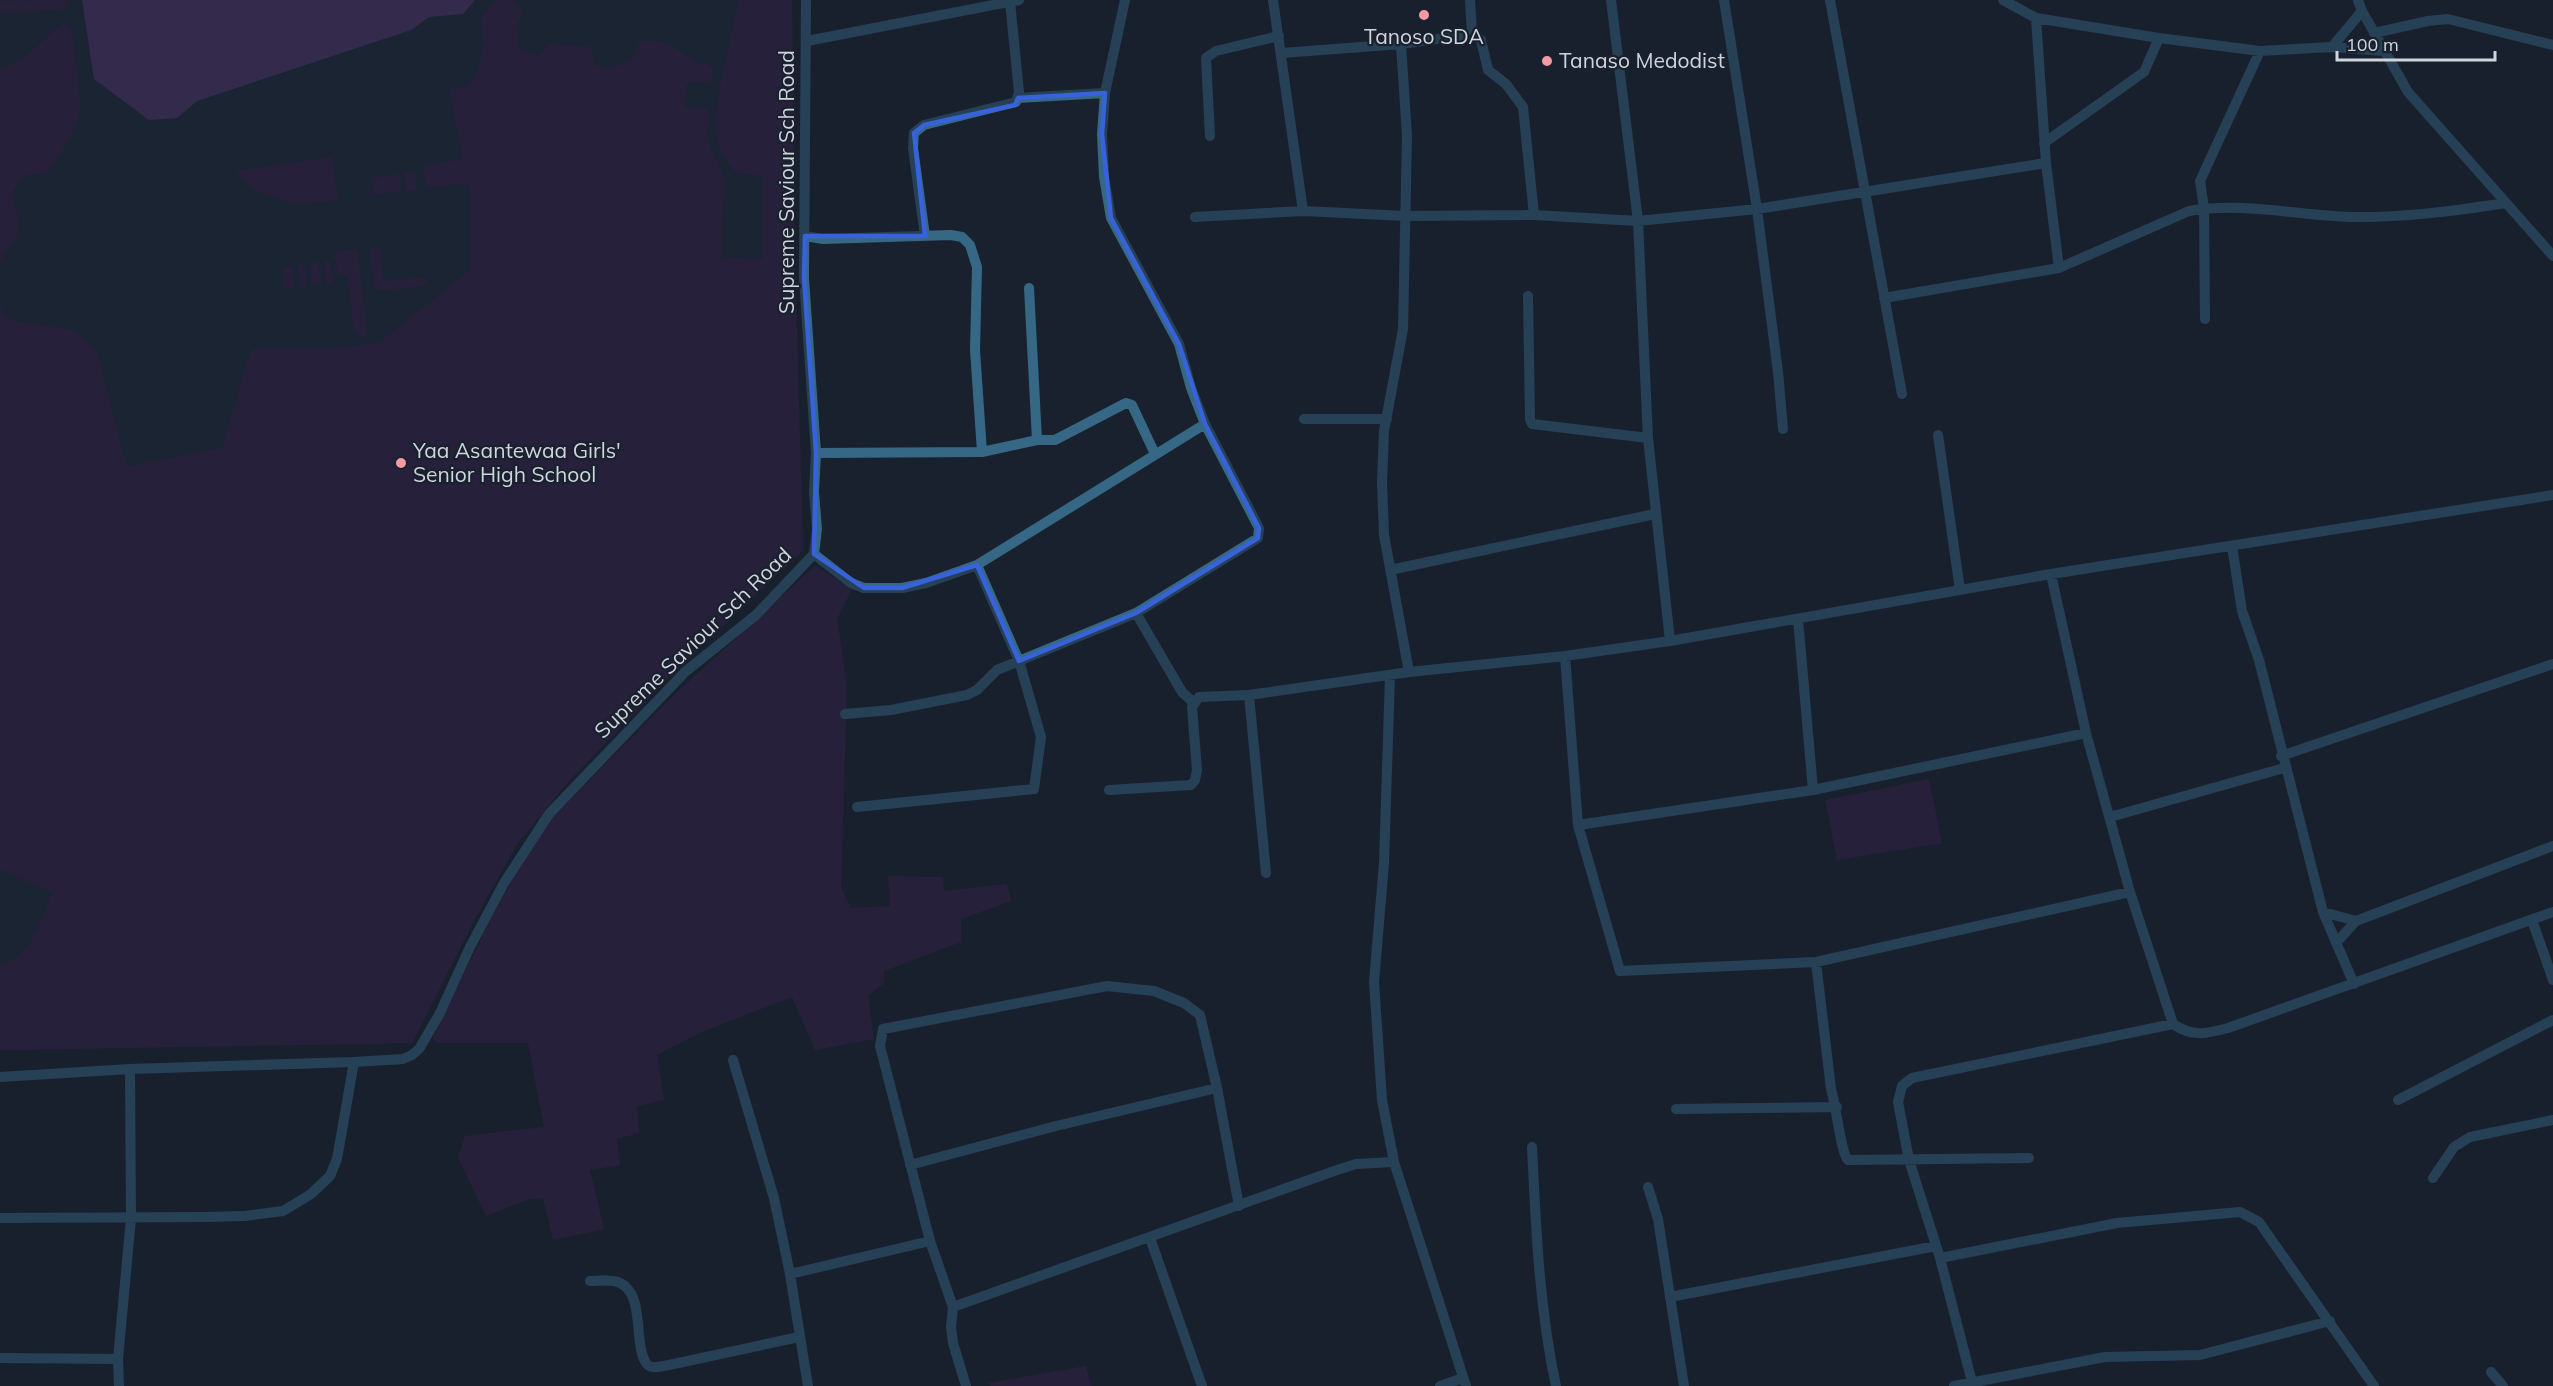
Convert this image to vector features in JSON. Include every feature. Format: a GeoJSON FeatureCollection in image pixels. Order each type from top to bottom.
{"type":"FeatureCollection","features":[{"type":"Feature","properties":{"kind":"street","name":"Supreme Saviour Sch Road"},"geometry":{"type":"LineString","coordinates":[[0,1077],[130,1069],[403,1059],[420,1049],[504,883],[549,814],[685,672],[756,615],[814,554],[817,529],[814,492],[816,453],[804,278],[806,0]]}},
{"type":"Feature","properties":{"kind":"street"},"geometry":{"type":"LineString","coordinates":[[845,714],[891,710],[967,695],[977,690],[997,670],[1136,613],[1258,538],[1259,528],[1205,424],[1191,388],[1179,344],[1111,218],[1104,177],[1101,135],[1105,93],[1125,0]]}},
{"type":"Feature","properties":{"kind":"street"},"geometry":{"type":"LineString","coordinates":[[1273,0],[1303,211]]}},
{"type":"Feature","properties":{"kind":"street"},"geometry":{"type":"LineString","coordinates":[[1470,0],[1472,34]]}},
{"type":"Feature","properties":{"kind":"street"},"geometry":{"type":"LineString","coordinates":[[1611,0],[1638,221],[1648,438],[1670,641]]}},
{"type":"Feature","properties":{"kind":"street"},"geometry":{"type":"LineString","coordinates":[[1724,0],[1757,209],[1778,372],[1782,429]]}},
{"type":"Feature","properties":{"kind":"street"},"geometry":{"type":"LineString","coordinates":[[1830,0],[1902,394]]}},
{"type":"Feature","properties":{"kind":"street"},"geometry":{"type":"LineString","coordinates":[[2004,0],[2036,18],[2159,38],[2260,51],[2332,47],[2384,51]]}},
{"type":"Feature","properties":{"kind":"street"},"geometry":{"type":"LineString","coordinates":[[807,41],[1015,1],[1018,98],[1012,106],[924,125],[914,133],[913,148],[925,236]]}},
{"type":"Feature","properties":{"kind":"street"},"geometry":{"type":"LineString","coordinates":[[2332,47],[2360,5],[2408,92],[2553,256]]}},
{"type":"Feature","properties":{"kind":"street"},"geometry":{"type":"LineString","coordinates":[[2036,18],[2044,143],[2059,268]]}},
{"type":"Feature","properties":{"kind":"street"},"geometry":{"type":"LineString","coordinates":[[2374,33],[2428,21],[2448,20],[2553,45]]}},
{"type":"Feature","properties":{"kind":"street"},"geometry":{"type":"LineString","coordinates":[[1282,53],[1401,44],[1472,34],[1481,40],[1488,70],[1506,84],[1523,107],[1534,215]]}},
{"type":"Feature","properties":{"kind":"street"},"geometry":{"type":"LineString","coordinates":[[1210,136],[1206,58],[1216,51],[1279,36]]}},
{"type":"Feature","properties":{"kind":"street"},"geometry":{"type":"LineString","coordinates":[[2044,143],[2144,72],[2159,38]]}},
{"type":"Feature","properties":{"kind":"street"},"geometry":{"type":"LineString","coordinates":[[1401,44],[1407,136],[1403,328],[1387,419],[1382,482],[1384,536],[1409,672]]}},
{"type":"Feature","properties":{"kind":"street"},"geometry":{"type":"LineString","coordinates":[[2205,319],[2204,208],[2200,181],[2203,169],[2260,51]]}},
{"type":"Feature","properties":{"kind":"street"},"geometry":{"type":"LineString","coordinates":[[1018,98],[1105,93]]}},
{"type":"Feature","properties":{"kind":"street"},"geometry":{"type":"LineString","coordinates":[[1196,217],[1303,211],[1406,216],[1534,215],[1638,221],[1757,209],[2046,162]]}},
{"type":"Feature","properties":{"kind":"street"},"geometry":{"type":"LineString","coordinates":[[1884,298],[2059,268],[2189,211],[2204,208],[2242,208],[2358,217],[2433,214],[2506,203]]}},
{"type":"Feature","properties":{"kind":"street"},"geometry":{"type":"LineString","coordinates":[[805,236],[823,239],[962,237],[970,245],[977,267],[975,350],[982,452]]}},
{"type":"Feature","properties":{"kind":"street"},"geometry":{"type":"LineString","coordinates":[[1029,288],[1037,440]]}},
{"type":"Feature","properties":{"kind":"street"},"geometry":{"type":"LineString","coordinates":[[1528,296],[1530,418],[1532,424],[1648,438]]}},
{"type":"Feature","properties":{"kind":"street"},"geometry":{"type":"LineString","coordinates":[[816,453],[982,452],[1037,440],[1055,440],[1126,403],[1132,405],[1136,412],[1155,454]]}},
{"type":"Feature","properties":{"kind":"street"},"geometry":{"type":"LineString","coordinates":[[1304,419],[1387,419]]}},
{"type":"Feature","properties":{"kind":"street"},"geometry":{"type":"LineString","coordinates":[[814,554],[851,584],[864,588],[902,588],[977,565],[1205,424]]}},
{"type":"Feature","properties":{"kind":"street"},"geometry":{"type":"LineString","coordinates":[[1938,435],[1960,590]]}},
{"type":"Feature","properties":{"kind":"street"},"geometry":{"type":"LineString","coordinates":[[1188,698],[1249,695],[1409,672],[1565,656],[1670,641],[2051,574],[2553,495]]}},
{"type":"Feature","properties":{"kind":"street"},"geometry":{"type":"LineString","coordinates":[[1390,570],[1655,514]]}},
{"type":"Feature","properties":{"kind":"street"},"geometry":{"type":"LineString","coordinates":[[2232,546],[2242,611],[2259,660],[2284,768],[2323,912],[2354,984]]}},
{"type":"Feature","properties":{"kind":"street"},"geometry":{"type":"LineString","coordinates":[[857,807],[1034,789],[1041,738],[1019,661],[977,565]]}},
{"type":"Feature","properties":{"kind":"street"},"geometry":{"type":"LineString","coordinates":[[2051,574],[2086,733],[2130,892],[2173,1024],[2186,1033],[2202,1035],[2354,984],[2553,912]]}},
{"type":"Feature","properties":{"kind":"street"},"geometry":{"type":"LineString","coordinates":[[1109,790],[1191,785],[1196,780],[1197,770],[1188,698],[1136,613]]}},
{"type":"Feature","properties":{"kind":"street"},"geometry":{"type":"LineString","coordinates":[[1798,619],[1813,790]]}},
{"type":"Feature","properties":{"kind":"street"},"geometry":{"type":"LineString","coordinates":[[1565,656],[1578,825],[1620,971],[1816,962],[2130,892]]}},
{"type":"Feature","properties":{"kind":"street"},"geometry":{"type":"LineString","coordinates":[[2281,756],[2553,664]]}},
{"type":"Feature","properties":{"kind":"street"},"geometry":{"type":"LineString","coordinates":[[1390,675],[1384,864],[1374,982],[1382,1100],[1394,1162],[1465,1382],[1440,1386]]}},
{"type":"Feature","properties":{"kind":"street"},"geometry":{"type":"LineString","coordinates":[[1249,695],[1266,873]]}},
{"type":"Feature","properties":{"kind":"street"},"geometry":{"type":"LineString","coordinates":[[1578,825],[1813,790],[2086,733]]}},
{"type":"Feature","properties":{"kind":"street"},"geometry":{"type":"LineString","coordinates":[[2110,817],[2284,768]]}},
{"type":"Feature","properties":{"kind":"street"},"geometry":{"type":"LineString","coordinates":[[2336,943],[2356,921],[2553,846]]}},
{"type":"Feature","properties":{"kind":"street"},"geometry":{"type":"LineString","coordinates":[[2323,912],[2356,921]]}},
{"type":"Feature","properties":{"kind":"street"},"geometry":{"type":"LineString","coordinates":[[2532,920],[2553,980]]}},
{"type":"Feature","properties":{"kind":"street"},"geometry":{"type":"LineString","coordinates":[[1816,962],[1831,1089],[1837,1107],[1842,1150],[1848,1160],[2029,1158]]}},
{"type":"Feature","properties":{"kind":"street"},"geometry":{"type":"LineString","coordinates":[[966,1386],[953,1343],[951,1327],[953,1307],[930,1241],[879,1046],[883,1029],[894,1024],[1107,986],[1154,991],[1184,1003],[1200,1015],[1217,1088],[1239,1206]]}},
{"type":"Feature","properties":{"kind":"street"},"geometry":{"type":"LineString","coordinates":[[2398,1100],[2553,1020]]}},
{"type":"Feature","properties":{"kind":"street"},"geometry":{"type":"LineString","coordinates":[[1973,1384],[1940,1258],[1909,1160],[1898,1102],[1902,1086],[1912,1078],[2173,1024]]}},
{"type":"Feature","properties":{"kind":"street"},"geometry":{"type":"LineString","coordinates":[[733,1060],[774,1198],[790,1274],[808,1386]]}},
{"type":"Feature","properties":{"kind":"street"},"geometry":{"type":"LineString","coordinates":[[0,1218],[246,1216],[283,1211],[311,1194],[330,1176],[337,1159],[354,1062]]}},
{"type":"Feature","properties":{"kind":"street"},"geometry":{"type":"LineString","coordinates":[[119,1386],[118,1359],[131,1218],[130,1069]]}},
{"type":"Feature","properties":{"kind":"street"},"geometry":{"type":"LineString","coordinates":[[910,1165],[1056,1126],[1217,1088]]}},
{"type":"Feature","properties":{"kind":"street"},"geometry":{"type":"LineString","coordinates":[[1676,1109],[1837,1107]]}},
{"type":"Feature","properties":{"kind":"street"},"geometry":{"type":"LineString","coordinates":[[2433,1178],[2454,1147],[2470,1137],[2553,1120]]}},
{"type":"Feature","properties":{"kind":"street"},"geometry":{"type":"LineString","coordinates":[[1532,1147],[1540,1289],[1546,1340],[1556,1386]]}},
{"type":"Feature","properties":{"kind":"street"},"geometry":{"type":"LineString","coordinates":[[953,1307],[1346,1167],[1394,1162]]}},
{"type":"Feature","properties":{"kind":"street"},"geometry":{"type":"LineString","coordinates":[[1648,1187],[1658,1219],[1684,1386]]}},
{"type":"Feature","properties":{"kind":"street"},"geometry":{"type":"LineString","coordinates":[[1940,1258],[2117,1223],[2240,1212],[2259,1222],[2374,1386]]}},
{"type":"Feature","properties":{"kind":"street"},"geometry":{"type":"LineString","coordinates":[[1150,1238],[1202,1386]]}},
{"type":"Feature","properties":{"kind":"street"},"geometry":{"type":"LineString","coordinates":[[790,1274],[930,1241]]}},
{"type":"Feature","properties":{"kind":"street"},"geometry":{"type":"LineString","coordinates":[[1670,1297],[1936,1246]]}},
{"type":"Feature","properties":{"kind":"street"},"geometry":{"type":"LineString","coordinates":[[590,1281],[620,1282],[627,1288],[637,1311],[643,1353],[650,1366],[669,1365],[799,1337]]}},
{"type":"Feature","properties":{"kind":"street"},"geometry":{"type":"LineString","coordinates":[[1954,1386],[2105,1356],[2200,1355],[2330,1321]]}},
{"type":"Feature","properties":{"kind":"street"},"geometry":{"type":"LineString","coordinates":[[0,1358],[118,1359]]}},
{"type":"Feature","properties":{"kind":"street"},"geometry":{"type":"LineString","coordinates":[[2491,1372],[2503,1386]]}},
{"type":"Feature","properties":{"kind":"highlighted area"},"geometry":{"type":"Polygon","coordinates":[[[1105,93],[1102,134],[1111,218],[1179,344],[1205,424],[1259,528],[1258,538],[1136,613],[1019,661],[977,565],[902,588],[864,588],[814,554],[816,453],[804,278],[805,236],[925,236],[914,133],[924,125],[1015,105],[1018,98],[1105,93]]]}},
{"type":"Feature","properties":{"kind":"shaded area","name":"Yaa Asantewaa Girls' Senior High School"},"geometry":{"type":"Polygon","coordinates":[[[0,0],[788,0],[803,550],[667,679],[568,782],[517,844],[476,917],[412,1043],[0,1050],[0,0]]]}},
{"type":"Feature","properties":{"kind":"shaded area"},"geometry":{"type":"Polygon","coordinates":[[[69,0],[65,8],[57,10],[0,13],[0,1],[69,0]]]}},
{"type":"Feature","properties":{"kind":"shaded area"},"geometry":{"type":"Polygon","coordinates":[[[82,0],[475,0],[463,14],[429,17],[411,30],[197,101],[177,118],[149,120],[94,79],[82,0]]]}},
{"type":"Feature","properties":{"kind":"shaded area","name":"Yaa Asantewaa Girls' Senior High School"},"geometry":{"type":"Polygon","coordinates":[[[495,0],[513,0],[523,13],[516,26],[519,48],[539,56],[550,44],[591,47],[595,65],[608,68],[631,62],[640,41],[648,40],[670,45],[694,63],[708,64],[714,73],[708,83],[689,82],[686,86],[684,107],[708,109],[707,138],[724,178],[722,258],[763,259],[763,176],[736,173],[721,153],[716,118],[718,98],[739,0],[792,0],[795,261],[803,550],[667,679],[568,782],[517,844],[476,917],[412,1043],[0,1050],[0,964],[19,955],[27,946],[40,924],[52,892],[0,869],[0,306],[8,320],[73,330],[96,350],[127,467],[222,448],[251,349],[336,349],[380,342],[470,270],[468,183],[426,188],[423,166],[463,159],[449,89],[469,86],[482,54],[483,37],[480,19],[495,0]]]}},
{"type":"Feature","properties":{"kind":"shaded area"},"geometry":{"type":"Polygon","coordinates":[[[63,23],[72,28],[81,111],[70,138],[48,173],[22,176],[11,194],[19,224],[13,243],[0,262],[0,70],[23,59],[63,23]]]}},
{"type":"Feature","properties":{"kind":"shaded area"},"geometry":{"type":"Polygon","coordinates":[[[332,157],[338,200],[294,205],[250,188],[235,171],[332,157]]]}},
{"type":"Feature","properties":{"kind":"shaded area"},"geometry":{"type":"Polygon","coordinates":[[[415,172],[417,190],[406,191],[404,173],[415,172]]]}},
{"type":"Feature","properties":{"kind":"shaded area"},"geometry":{"type":"Polygon","coordinates":[[[399,174],[401,191],[374,195],[371,178],[399,174]]]}},
{"type":"Feature","properties":{"kind":"shaded area"},"geometry":{"type":"Polygon","coordinates":[[[379,247],[384,281],[426,277],[428,285],[382,291],[375,289],[369,248],[379,247]]]}},
{"type":"Feature","properties":{"kind":"shaded area"},"geometry":{"type":"Polygon","coordinates":[[[357,249],[367,330],[366,336],[360,338],[354,330],[347,275],[338,275],[335,252],[357,249]]]}},
{"type":"Feature","properties":{"kind":"shaded area"},"geometry":{"type":"Polygon","coordinates":[[[330,260],[333,283],[326,284],[324,261],[330,260]]]}},
{"type":"Feature","properties":{"kind":"shaded area"},"geometry":{"type":"Polygon","coordinates":[[[318,262],[321,284],[313,285],[310,263],[318,262]]]}},
{"type":"Feature","properties":{"kind":"shaded area"},"geometry":{"type":"Polygon","coordinates":[[[304,264],[307,286],[301,287],[298,265],[304,264]]]}},
{"type":"Feature","properties":{"kind":"shaded area"},"geometry":{"type":"Polygon","coordinates":[[[292,266],[294,288],[285,289],[283,267],[292,266]]]}},
{"type":"Feature","properties":{"kind":"shaded area"},"geometry":{"type":"Polygon","coordinates":[[[815,566],[852,589],[837,619],[847,685],[841,888],[851,908],[890,906],[888,876],[943,877],[944,891],[1007,884],[1011,901],[961,919],[961,942],[884,971],[884,983],[868,996],[874,1039],[815,1050],[792,997],[699,1033],[657,1055],[664,1100],[637,1106],[639,1133],[617,1139],[620,1165],[590,1170],[604,1229],[553,1240],[543,1198],[529,1199],[486,1216],[458,1157],[465,1136],[544,1127],[528,1043],[437,1043],[433,1038],[492,916],[524,859],[552,818],[675,694],[815,566]]]}},
{"type":"Feature","properties":{"kind":"shaded area"},"geometry":{"type":"Polygon","coordinates":[[[1929,779],[1942,843],[1837,860],[1825,800],[1929,779]]]}},
{"type":"Feature","properties":{"kind":"shaded area"},"geometry":{"type":"Polygon","coordinates":[[[1086,1366],[1091,1386],[990,1386],[989,1383],[1086,1366]]]}},
{"type":"Feature","properties":{"kind":"place","name":"Tanoso SDA"},"geometry":{"type":"Point","coordinates":[1424,15]}},
{"type":"Feature","properties":{"kind":"place","name":"Tanaso Medodist"},"geometry":{"type":"Point","coordinates":[1547,61]}},
{"type":"Feature","properties":{"kind":"place","name":"Yaa Asantewaa Girls' Senior High School"},"geometry":{"type":"Point","coordinates":[401,463]}}]}
